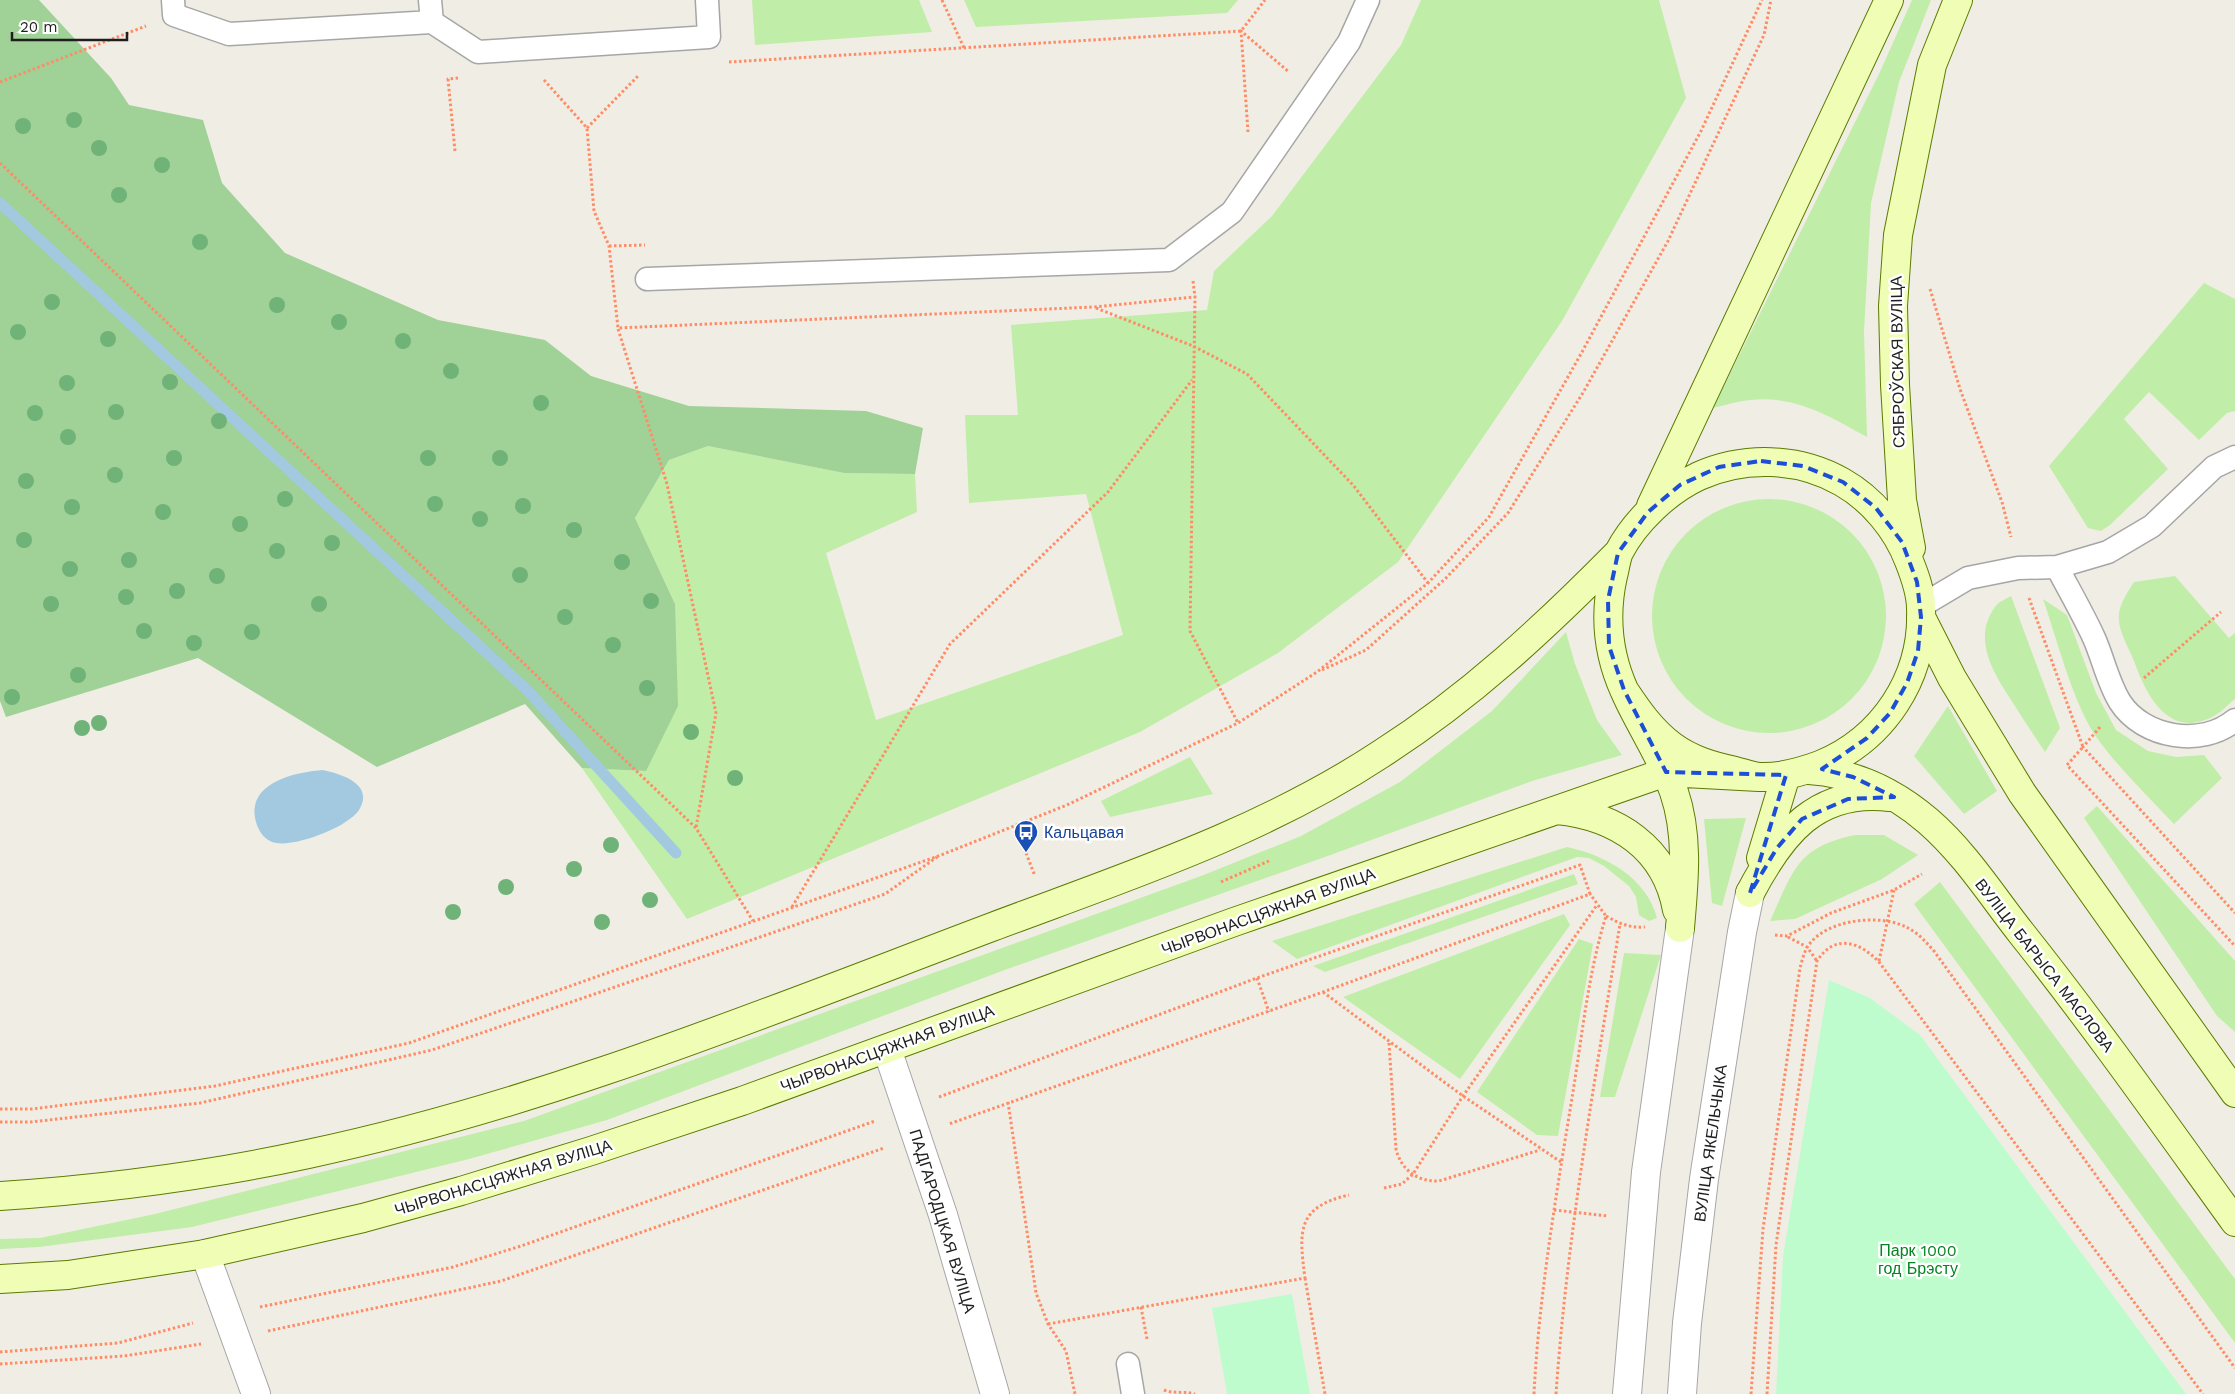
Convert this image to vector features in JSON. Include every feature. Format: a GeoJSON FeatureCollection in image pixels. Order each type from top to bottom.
{"type":"FeatureCollection","features":[{"type":"Feature","properties":{"kind":"main road"},"geometry":{"type":"LineString","coordinates":[[0,1196],[117,1187],[235,1168],[313,1153],[447,1119],[531,1094],[719,1030],[992,926],[1118,881],[1250,827],[1320,791],[1378,756],[1442,714],[1504,664],[1558,614],[1618,554],[1648,512],[1890,0]]}},
{"type":"Feature","properties":{"kind":"main road","name":"СЯБРОЎСКАЯ ВУЛІЦА"},"geometry":{"type":"LineString","coordinates":[[1920,602],[1902,500],[1895,385],[1893,306],[1898,235],[1932,65],[1958,0]]}},
{"type":"Feature","properties":{"kind":"main road"},"geometry":{"type":"LineString","coordinates":[[1648,512],[1680,485],[1719,467],[1761,461],[1803,466],[1843,482],[1876,508],[1902,542],[1920,602],[1952,678],[2022,793],[2235,1093]]}},
{"type":"Feature","properties":{"kind":"main road"},"geometry":{"type":"LineString","coordinates":[[1618,554],[1608,600],[1609,646],[1624,690],[1666,772],[1677,802],[1685,846],[1685,874],[1680,928]]}},
{"type":"Feature","properties":{"kind":"main road"},"geometry":{"type":"LineString","coordinates":[[1624,690],[1644,721],[1673,747],[1706,765],[1759,777],[1797,772],[1839,757],[1867,738],[1890,713],[1907,683],[1915,659],[1920,602]]}},
{"type":"Feature","properties":{"kind":"main road","name":"ВУЛІЦА БАРЫСА МАСЛОВА"},"geometry":{"type":"LineString","coordinates":[[1797,772],[1831,771],[1853,776],[1876,786],[1927,820],[1954,847],[2077,1003],[2235,1222]]}},
{"type":"Feature","properties":{"kind":"main road","name":"ЧЫРВОНАСЦЯЖНАЯ ВУЛІЦА"},"geometry":{"type":"LineString","coordinates":[[0,1279],[68,1275],[204,1254],[363,1218],[462,1191],[601,1148],[887,1049],[1225,925],[1666,772],[1759,777]]}},
{"type":"Feature","properties":{"kind":"main road"},"geometry":{"type":"LineString","coordinates":[[1750,893],[1797,772]]}},
{"type":"Feature","properties":{"kind":"main road"},"geometry":{"type":"LineString","coordinates":[[1750,893],[1777,848],[1802,819],[1824,807],[1848,799],[1863,796],[1894,797]]}},
{"type":"Feature","properties":{"kind":"main road"},"geometry":{"type":"LineString","coordinates":[[1553,810],[1573,812],[1617,825],[1636,839],[1654,858],[1667,879],[1675,902],[1680,928]]}},
{"type":"Feature","properties":{"kind":"street","name":"ВУЛІЦА ЯКЕЛЬЧЫКА"},"geometry":{"type":"LineString","coordinates":[[1682,1394],[1687,1323],[1704,1178],[1742,932],[1750,893]]}},
{"type":"Feature","properties":{"kind":"street"},"geometry":{"type":"LineString","coordinates":[[1627,1394],[1646,1172],[1680,928]]}},
{"type":"Feature","properties":{"kind":"street","name":"ПАДГАРОДЦКАЯ ВУЛІЦА"},"geometry":{"type":"LineString","coordinates":[[887,1049],[917,1136],[995,1394]]}},
{"type":"Feature","properties":{"kind":"street"},"geometry":{"type":"LineString","coordinates":[[204,1254],[256,1394]]}},
{"type":"Feature","properties":{"kind":"lane"},"geometry":{"type":"LineString","coordinates":[[174,8],[230,34],[431,11],[478,52],[709,37],[707,0]]}},
{"type":"Feature","properties":{"kind":"lane"},"geometry":{"type":"LineString","coordinates":[[647,279],[1169,260],[1232,212],[1349,42],[1368,0]]}},
{"type":"Feature","properties":{"kind":"lane"},"geometry":{"type":"LineString","coordinates":[[1920,602],[1968,578],[2018,568],[2057,567],[2108,552],[2152,526],[2214,467],[2235,457]]}},
{"type":"Feature","properties":{"kind":"lane"},"geometry":{"type":"LineString","coordinates":[[2057,567],[2094,637],[2120,702],[2139,721],[2156,731],[2177,735],[2201,736],[2229,726],[2235,720]]}},
{"type":"Feature","properties":{"kind":"lane"},"geometry":{"type":"LineString","coordinates":[[1128,1364],[1134,1394]]}},
{"type":"Feature","properties":{"kind":"path"},"geometry":{"type":"LineString","coordinates":[[942,0],[964,48]]}},
{"type":"Feature","properties":{"kind":"path"},"geometry":{"type":"LineString","coordinates":[[1249,140],[1241,31],[1265,0]]}},
{"type":"Feature","properties":{"kind":"path"},"geometry":{"type":"LineString","coordinates":[[0,1109],[32,1109],[215,1086],[409,1043],[941,854],[1067,806],[1238,723],[1317,672],[1428,583],[1489,517],[1582,352],[1701,131],[1762,0]]}},
{"type":"Feature","properties":{"kind":"path"},"geometry":{"type":"LineString","coordinates":[[1317,672],[1366,650],[1446,578],[1508,513],[1584,391],[1668,241],[1764,34],[1771,0]]}},
{"type":"Feature","properties":{"kind":"path"},"geometry":{"type":"LineString","coordinates":[[0,82],[174,8]]}},
{"type":"Feature","properties":{"kind":"path"},"geometry":{"type":"LineString","coordinates":[[723,62],[1241,31],[1314,93]]}},
{"type":"Feature","properties":{"kind":"path"},"geometry":{"type":"LineString","coordinates":[[587,128],[640,73]]}},
{"type":"Feature","properties":{"kind":"path"},"geometry":{"type":"LineString","coordinates":[[455,151],[448,78],[466,77]]}},
{"type":"Feature","properties":{"kind":"path"},"geometry":{"type":"LineString","coordinates":[[544,79],[587,128],[594,211],[609,246],[618,328],[667,484],[716,713],[696,828]]}},
{"type":"Feature","properties":{"kind":"path"},"geometry":{"type":"LineString","coordinates":[[0,163],[696,828],[753,921]]}},
{"type":"Feature","properties":{"kind":"path"},"geometry":{"type":"LineString","coordinates":[[1191,245],[1195,297],[1192,380],[1190,631],[1238,723]]}},
{"type":"Feature","properties":{"kind":"path"},"geometry":{"type":"LineString","coordinates":[[1930,287],[1960,390],[2002,502],[2018,568],[2083,747],[2235,913]]}},
{"type":"Feature","properties":{"kind":"path"},"geometry":{"type":"LineString","coordinates":[[618,328],[1093,308],[1195,297]]}},
{"type":"Feature","properties":{"kind":"path"},"geometry":{"type":"LineString","coordinates":[[1093,308],[1193,346],[1247,374],[1353,485],[1428,583]]}},
{"type":"Feature","properties":{"kind":"path"},"geometry":{"type":"LineString","coordinates":[[792,907],[950,644],[1108,492],[1192,380]]}},
{"type":"Feature","properties":{"kind":"path"},"geometry":{"type":"LineString","coordinates":[[2221,612],[2141,680],[2120,702],[2068,765],[2235,946]]}},
{"type":"Feature","properties":{"kind":"path"},"geometry":{"type":"LineString","coordinates":[[0,1122],[31,1122],[200,1103],[432,1050],[885,894],[941,854]]}},
{"type":"Feature","properties":{"kind":"path"},"geometry":{"type":"LineString","coordinates":[[1221,882],[1269,861]]}},
{"type":"Feature","properties":{"kind":"path"},"geometry":{"type":"LineString","coordinates":[[0,1364],[124,1356],[470,1262],[521,1246],[907,1109],[1257,978],[1580,865],[1590,894],[1606,916],[1620,924],[1634,928],[1648,927]]}},
{"type":"Feature","properties":{"kind":"path"},"geometry":{"type":"LineString","coordinates":[[1787,936],[1831,914],[1894,890],[1922,874]]}},
{"type":"Feature","properties":{"kind":"path"},"geometry":{"type":"LineString","coordinates":[[1879,962],[1894,890]]}},
{"type":"Feature","properties":{"kind":"path"},"geometry":{"type":"LineString","coordinates":[[0,1352],[118,1343],[501,1281],[1269,1012],[1590,894]]}},
{"type":"Feature","properties":{"kind":"path"},"geometry":{"type":"LineString","coordinates":[[1384,1188],[1402,1184],[1413,1174],[1463,1096],[1597,905]]}},
{"type":"Feature","properties":{"kind":"path"},"geometry":{"type":"LineString","coordinates":[[1534,1394],[1541,1312],[1561,1162],[1594,964],[1606,916]]}},
{"type":"Feature","properties":{"kind":"path"},"geometry":{"type":"LineString","coordinates":[[1751,1394],[1763,1229],[1800,968],[1807,947],[1822,934],[1844,923],[1870,920],[1889,921],[1908,928],[1934,950],[2235,1368]]}},
{"type":"Feature","properties":{"kind":"path"},"geometry":{"type":"LineString","coordinates":[[1556,1394],[1564,1306],[1576,1213],[1620,924]]}},
{"type":"Feature","properties":{"kind":"path"},"geometry":{"type":"LineString","coordinates":[[1769,935],[1787,936],[1807,947],[1818,961]]}},
{"type":"Feature","properties":{"kind":"path"},"geometry":{"type":"LineString","coordinates":[[1767,1394],[1776,1245],[1818,961],[1822,954],[1840,943],[1862,947],[1879,962],[2203,1394]]}},
{"type":"Feature","properties":{"kind":"path"},"geometry":{"type":"LineString","coordinates":[[1257,978],[1269,1012]]}},
{"type":"Feature","properties":{"kind":"path"},"geometry":{"type":"LineString","coordinates":[[1323,992],[1389,1043],[1463,1096],[1561,1162]]}},
{"type":"Feature","properties":{"kind":"path"},"geometry":{"type":"LineString","coordinates":[[1389,1043],[1396,1149],[1403,1167],[1424,1180],[1439,1181],[1541,1150]]}},
{"type":"Feature","properties":{"kind":"path"},"geometry":{"type":"LineString","coordinates":[[1008,1102],[1033,1279],[1039,1306],[1048,1324],[1066,1351],[1076,1394]]}},
{"type":"Feature","properties":{"kind":"path"},"geometry":{"type":"LineString","coordinates":[[1326,1394],[1301,1250],[1305,1222],[1321,1203],[1349,1195]]}},
{"type":"Feature","properties":{"kind":"path"},"geometry":{"type":"LineString","coordinates":[[1554,1210],[1641,1219]]}},
{"type":"Feature","properties":{"kind":"path"},"geometry":{"type":"LineString","coordinates":[[1048,1324],[1305,1278]]}},
{"type":"Feature","properties":{"kind":"highlighted area"},"geometry":{"type":"Polygon","coordinates":[[[1761,461],[1803,466],[1843,482],[1876,508],[1902,542],[1917,582],[1921,617],[1918,651],[1907,683],[1890,713],[1867,738],[1822,769],[1853,777],[1894,797],[1848,799],[1802,819],[1777,848],[1750,893],[1786,775],[1666,772],[1624,690],[1609,646],[1608,600],[1618,553],[1648,512],[1680,485],[1719,467],[1761,461]]]}},
{"type":"Feature","properties":{"kind":"green space"},"geometry":{"type":"Polygon","coordinates":[[[0,0],[39,0],[111,78],[129,105],[203,120],[222,183],[285,253],[438,320],[545,340],[591,376],[689,406],[866,411],[923,428],[915,474],[844,473],[708,446],[669,460],[635,518],[675,604],[678,706],[646,771],[582,768],[525,704],[377,767],[198,658],[6,717],[0,701],[0,0]]]}},
{"type":"Feature","properties":{"kind":"green space"},"geometry":{"type":"Polygon","coordinates":[[[752,0],[919,0],[932,32],[755,45],[752,0]]]}},
{"type":"Feature","properties":{"kind":"green space"},"geometry":{"type":"Polygon","coordinates":[[[964,0],[1238,0],[1227,13],[976,27],[964,0]]]}},
{"type":"Feature","properties":{"kind":"green space"},"geometry":{"type":"Polygon","coordinates":[[[1421,0],[1659,0],[1686,98],[1562,321],[1398,562],[1278,653],[1140,732],[687,919],[582,768],[646,771],[675,604],[635,518],[669,460],[708,446],[844,473],[915,474],[917,512],[826,553],[876,720],[1123,635],[1086,494],[969,503],[965,415],[1018,415],[1011,325],[1207,310],[1214,271],[1272,216],[1401,45],[1421,0]]]}},
{"type":"Feature","properties":{"kind":"green space"},"geometry":{"type":"Polygon","coordinates":[[[1912,0],[1931,0],[1899,82],[1871,203],[1864,332],[1867,437],[1812,409],[1783,401],[1751,400],[1713,408],[1879,74],[1912,0]]]}},
{"type":"Feature","properties":{"kind":"green space"},"geometry":{"type":"Polygon","coordinates":[[[2204,283],[2235,299],[2235,411],[2227,413],[2199,440],[2149,392],[2124,419],[2168,469],[2110,525],[2101,531],[2088,528],[2049,466],[2204,283]]]}},
{"type":"Feature","properties":{"kind":"green space"},"geometry":{"type":"Polygon","coordinates":[[[1758,499],[1780,499],[1814,508],[1834,519],[1852,533],[1866,551],[1877,571],[1884,593],[1886,616],[1884,639],[1877,661],[1866,681],[1852,699],[1824,719],[1803,728],[1780,733],[1758,733],[1735,728],[1714,719],[1695,707],[1678,690],[1666,671],[1657,650],[1652,627],[1652,605],[1657,582],[1666,561],[1678,542],[1695,525],[1714,513],[1735,504],[1758,499]]]}},
{"type":"Feature","properties":{"kind":"green space"},"geometry":{"type":"Polygon","coordinates":[[[2175,576],[2229,638],[2235,633],[2235,699],[2214,716],[2198,722],[2184,723],[2172,719],[2153,701],[2139,675],[2120,626],[2121,605],[2134,582],[2175,576]]]}},
{"type":"Feature","properties":{"kind":"green space"},"geometry":{"type":"Polygon","coordinates":[[[2011,596],[2060,728],[2045,752],[2001,684],[1989,659],[1986,646],[1985,633],[1988,620],[1996,605],[2011,596]]]}},
{"type":"Feature","properties":{"kind":"green space"},"geometry":{"type":"Polygon","coordinates":[[[2043,599],[2067,615],[2096,693],[2116,730],[2148,751],[2176,757],[2204,755],[2222,778],[2174,824],[2123,770],[2095,735],[2072,687],[2043,599]]]}},
{"type":"Feature","properties":{"kind":"green space"},"geometry":{"type":"Polygon","coordinates":[[[1566,632],[1575,664],[1597,720],[1622,755],[1532,781],[1325,857],[1010,968],[607,1120],[469,1159],[192,1227],[39,1247],[0,1249],[0,1239],[40,1238],[155,1214],[524,1121],[1201,876],[1301,836],[1400,782],[1492,711],[1566,632]]]}},
{"type":"Feature","properties":{"kind":"green space"},"geometry":{"type":"Polygon","coordinates":[[[1948,706],[1997,791],[1964,814],[1914,756],[1948,706]]]}},
{"type":"Feature","properties":{"kind":"green space"},"geometry":{"type":"Polygon","coordinates":[[[1190,757],[1213,794],[1110,817],[1101,801],[1190,757]]]}},
{"type":"Feature","properties":{"kind":"green space"},"geometry":{"type":"Polygon","coordinates":[[[2097,806],[2235,961],[2235,1032],[2217,1016],[2084,818],[2097,806]]]}},
{"type":"Feature","properties":{"kind":"green space"},"geometry":{"type":"Polygon","coordinates":[[[1746,818],[1722,906],[1712,903],[1704,819],[1746,818]]]}},
{"type":"Feature","properties":{"kind":"green space"},"geometry":{"type":"Polygon","coordinates":[[[1855,835],[1884,835],[1918,855],[1882,879],[1795,919],[1770,921],[1791,875],[1799,864],[1820,847],[1835,840],[1855,835]]]}},
{"type":"Feature","properties":{"kind":"green space"},"geometry":{"type":"Polygon","coordinates":[[[1567,847],[1596,856],[1622,870],[1644,891],[1652,904],[1657,918],[1649,921],[1639,915],[1636,897],[1629,886],[1604,866],[1589,858],[1577,857],[1297,959],[1272,941],[1567,847]]]}},
{"type":"Feature","properties":{"kind":"green space"},"geometry":{"type":"Polygon","coordinates":[[[1574,874],[1578,884],[1325,972],[1313,966],[1574,874]]]}},
{"type":"Feature","properties":{"kind":"green space"},"geometry":{"type":"Polygon","coordinates":[[[1940,882],[2235,1279],[2235,1343],[1914,904],[1940,882]]]}},
{"type":"Feature","properties":{"kind":"green space"},"geometry":{"type":"Polygon","coordinates":[[[1564,914],[1570,925],[1460,1079],[1343,997],[1564,914]]]}},
{"type":"Feature","properties":{"kind":"green space"},"geometry":{"type":"Polygon","coordinates":[[[1579,939],[1593,944],[1558,1136],[1537,1135],[1477,1092],[1579,939]]]}},
{"type":"Feature","properties":{"kind":"green space"},"geometry":{"type":"Polygon","coordinates":[[[1624,953],[1661,955],[1615,1097],[1600,1097],[1624,953]]]}},
{"type":"Feature","properties":{"kind":"green space","name":"Парк 1000 год Брэсту"},"geometry":{"type":"Polygon","coordinates":[[[1829,980],[1870,998],[1920,1035],[2186,1394],[1776,1394],[1783,1256],[1829,980]]]}},
{"type":"Feature","properties":{"kind":"green space"},"geometry":{"type":"Polygon","coordinates":[[[1292,1294],[1310,1394],[1227,1394],[1212,1308],[1292,1294]]]}},
{"type":"Feature","properties":{"kind":"water"},"geometry":{"type":"Polygon","coordinates":[[[323,770],[347,778],[359,787],[363,793],[363,801],[359,810],[343,824],[305,840],[281,843],[266,839],[257,825],[255,809],[258,798],[265,789],[275,782],[299,773],[323,770]]]}},
{"type":"Feature","properties":{"kind":"waterway"},"geometry":{"type":"LineString","coordinates":[[0,203],[528,691],[676,853]]}},
{"type":"Feature","properties":{"kind":"place","name":"Кальцавая"},"geometry":{"type":"Point","coordinates":[1026,853]}}]}
